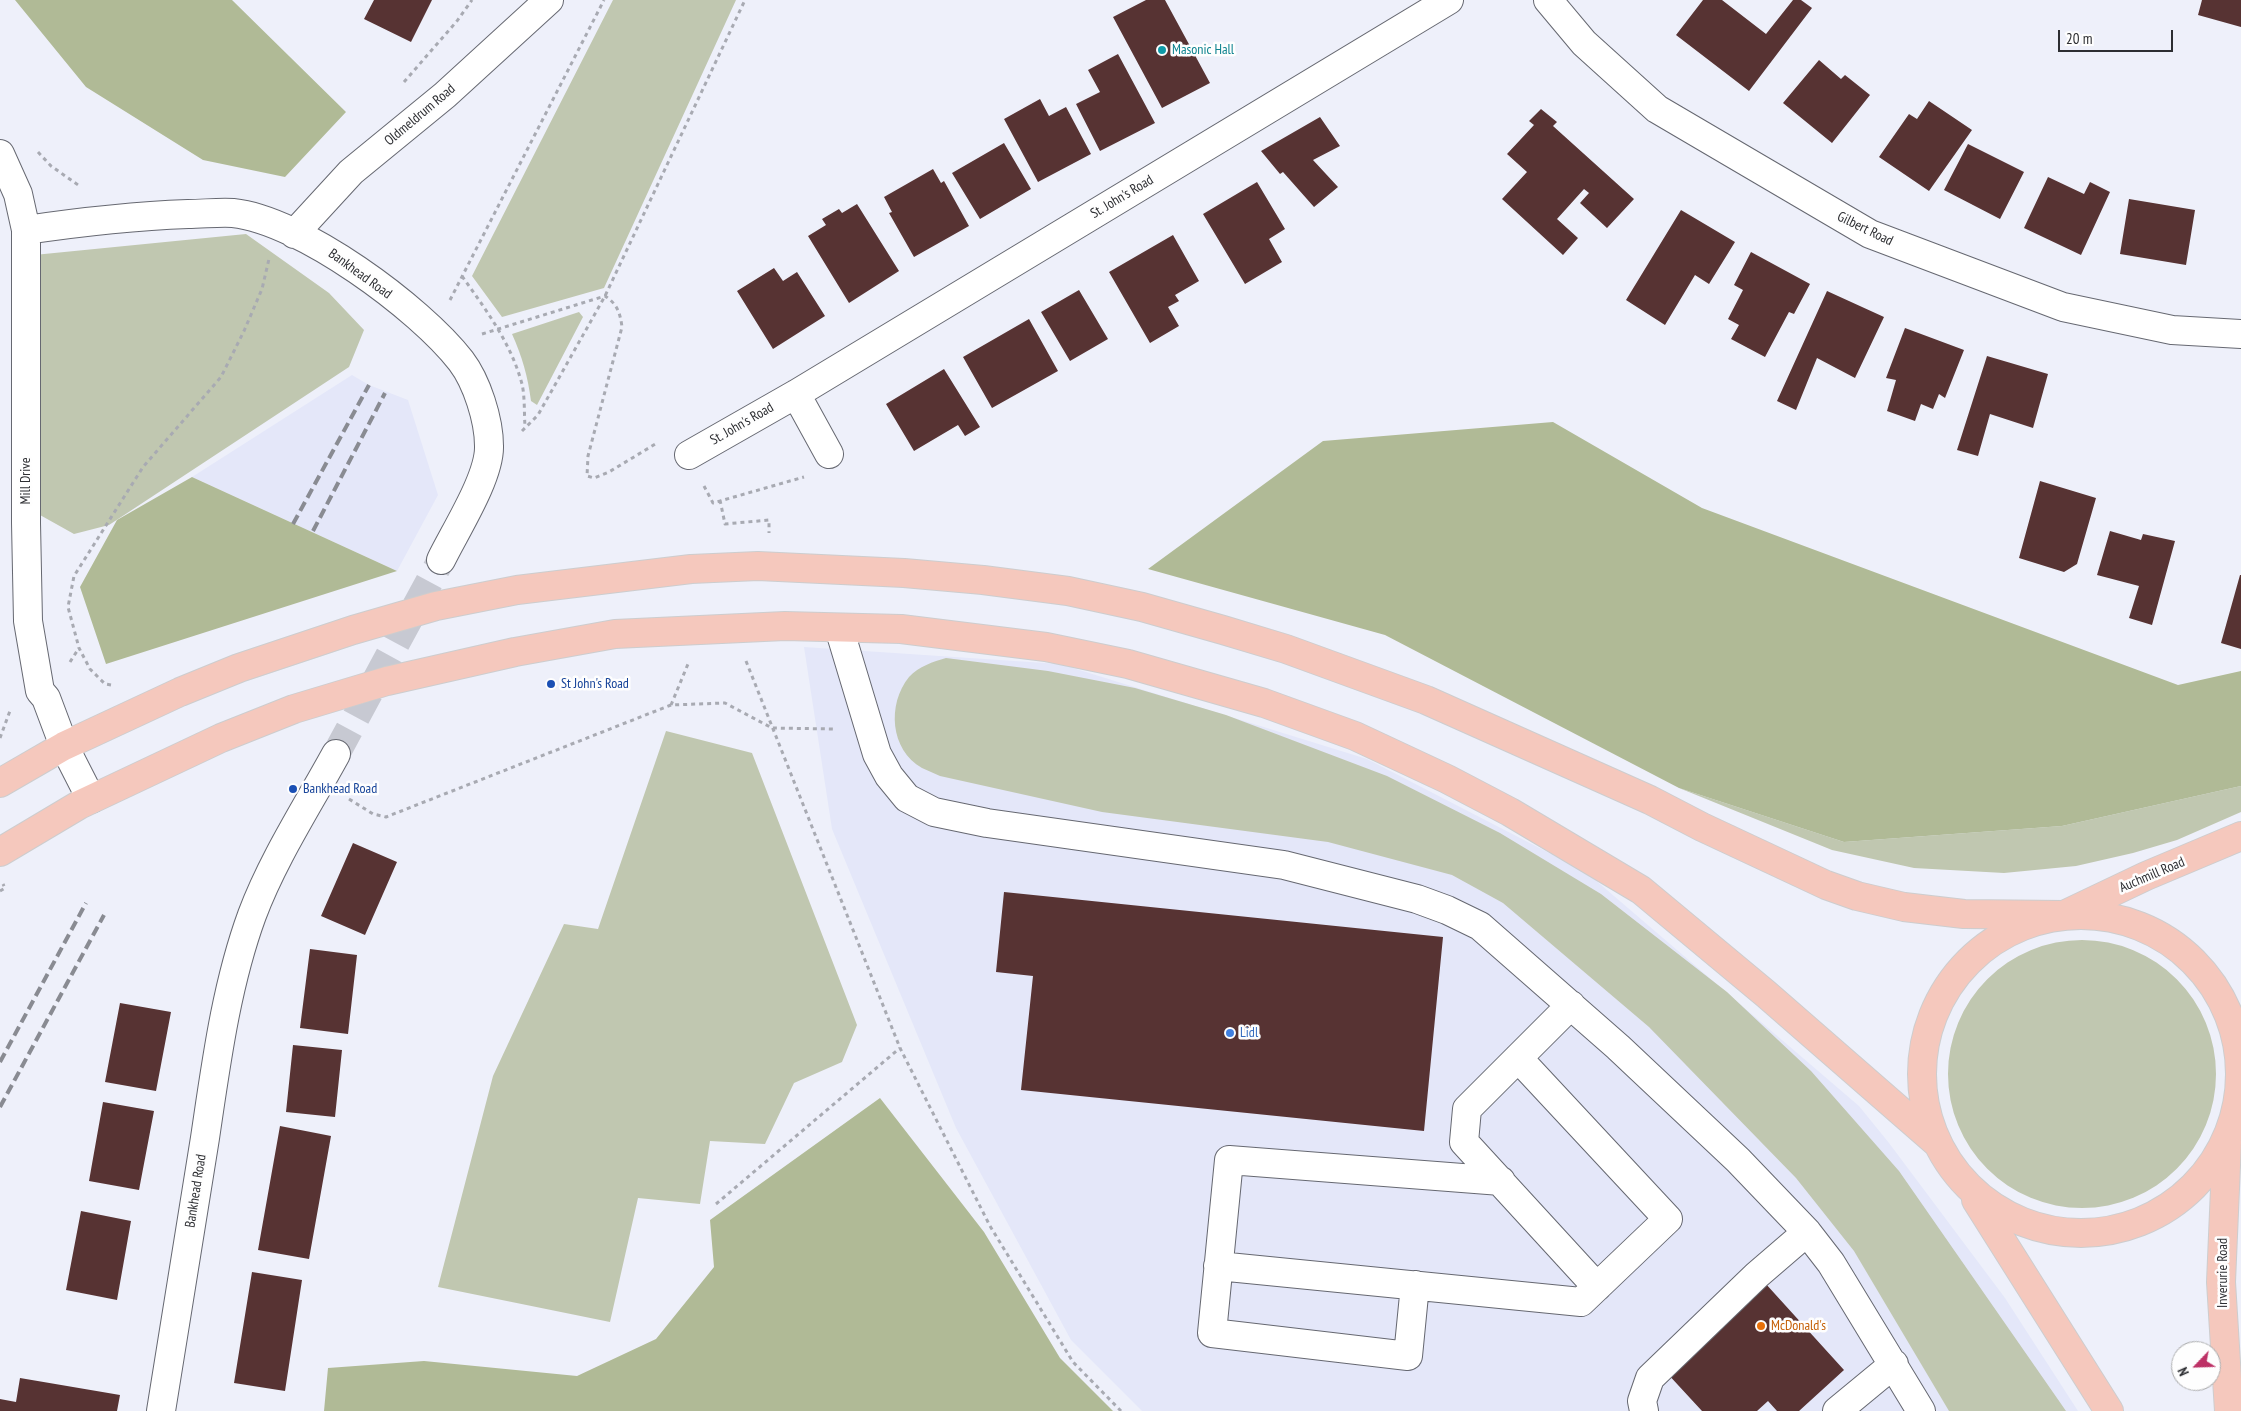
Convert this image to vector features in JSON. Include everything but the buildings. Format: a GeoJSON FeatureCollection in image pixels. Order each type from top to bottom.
{"type":"FeatureCollection","features":[{"type":"Feature","properties":{"kind":"main road"},"geometry":{"type":"LineString","coordinates":[[0,783],[64,746],[135,712],[240,668],[344,632],[436,606],[518,590],[691,569],[758,566],[904,573],[983,580],[1068,592],[1142,606],[1286,650],[1426,700],[1650,800],[1702,827],[1826,885],[1857,896],[1904,907],[1964,914],[2091,914],[2118,919],[2144,928],[2190,958],[2208,979],[2223,1002],[2233,1028],[2239,1054],[2240,1081],[2236,1109],[2228,1136],[2209,1169],[2182,1197],[2150,1218],[2114,1230],[2075,1234],[2037,1228],[2002,1213],[1970,1190]]}},
{"type":"Feature","properties":{"kind":"main road"},"geometry":{"type":"LineString","coordinates":[[0,852],[91,799],[221,738],[294,710],[387,681],[515,652],[615,634],[785,626],[901,629],[1046,647],[1128,664],[1282,710],[1355,736],[1438,775],[1549,834],[1641,890],[1766,994],[1937,1143]]}},
{"type":"Feature","properties":{"kind":"main road","name":"Auchmill Road"},"geometry":{"type":"LineString","coordinates":[[2064,915],[2146,876],[2241,836]]}},
{"type":"Feature","properties":{"kind":"main road"},"geometry":{"type":"LineString","coordinates":[[2064,915],[2021,926],[1983,947],[1953,978],[1932,1016],[1922,1058],[1923,1102],[1937,1143],[1951,1168],[1970,1190],[2108,1411]]}},
{"type":"Feature","properties":{"kind":"main road","name":"Inverurie Road"},"geometry":{"type":"LineString","coordinates":[[2228,1136],[2221,1282],[2229,1411]]}},
{"type":"Feature","properties":{"kind":"street","name":"Oldmeldrum Road"},"geometry":{"type":"LineString","coordinates":[[286,230],[352,172],[445,96],[549,0]]}},
{"type":"Feature","properties":{"kind":"street","name":"St. John's Road"},"geometry":{"type":"LineString","coordinates":[[689,455],[796,394],[1449,0]]}},
{"type":"Feature","properties":{"kind":"street","name":"Gilbert Road"},"geometry":{"type":"LineString","coordinates":[[1548,0],[1584,43],[1657,110],[1870,234],[2063,307],[2172,330],[2241,334]]}},
{"type":"Feature","properties":{"kind":"street","name":"Mill Drive"},"geometry":{"type":"LineString","coordinates":[[1,156],[18,194],[26,230],[28,621],[40,691],[46,698],[64,746],[91,799]]}},
{"type":"Feature","properties":{"kind":"street","name":"Bankhead Road"},"geometry":{"type":"LineString","coordinates":[[26,230],[149,215],[233,213],[266,220],[325,248],[417,316],[461,361],[472,379],[488,427],[490,448],[486,467],[441,560]]}},
{"type":"Feature","properties":{"kind":"street"},"geometry":{"type":"LineString","coordinates":[[796,394],[829,454]]}},
{"type":"Feature","properties":{"kind":"street"},"geometry":{"type":"LineString","coordinates":[[839,628],[877,754],[889,776],[907,798],[934,812],[987,823],[1284,865],[1417,899],[1447,910],[1480,926],[1571,1005],[1738,1160],[1807,1232],[1830,1263],[1894,1364],[1921,1411]]}},
{"type":"Feature","properties":{"kind":"street","name":"Bankhead Road"},"geometry":{"type":"LineString","coordinates":[[161,1411],[210,1101],[232,988],[256,907],[287,842],[336,754]]}},
{"type":"Feature","properties":{"kind":"street"},"geometry":{"type":"LineString","coordinates":[[1571,1005],[1466,1109],[1464,1142],[1597,1287]]}},
{"type":"Feature","properties":{"kind":"street"},"geometry":{"type":"LineString","coordinates":[[1218,1266],[1581,1302],[1668,1219],[1518,1058]]}},
{"type":"Feature","properties":{"kind":"street"},"geometry":{"type":"LineString","coordinates":[[1415,1286],[1408,1356],[1212,1333],[1229,1160],[1501,1181]]}},
{"type":"Feature","properties":{"kind":"street"},"geometry":{"type":"LineString","coordinates":[[1644,1411],[1642,1401],[1650,1378],[1757,1275],[1807,1232]]}},
{"type":"Feature","properties":{"kind":"street"},"geometry":{"type":"LineString","coordinates":[[1847,1403],[1894,1364]]}},
{"type":"Feature","properties":{"kind":"path"},"geometry":{"type":"LineString","coordinates":[[398,88],[457,21],[472,0]]}},
{"type":"Feature","properties":{"kind":"path"},"geometry":{"type":"LineString","coordinates":[[525,427],[522,385],[511,354],[499,328],[462,276],[604,0]]}},
{"type":"Feature","properties":{"kind":"path"},"geometry":{"type":"LineString","coordinates":[[486,467],[538,415],[605,296],[745,0]]}},
{"type":"Feature","properties":{"kind":"path"},"geometry":{"type":"LineString","coordinates":[[1,156],[30,142],[51,166],[78,187],[88,187]]}},
{"type":"Feature","properties":{"kind":"path"},"geometry":{"type":"LineString","coordinates":[[119,687],[105,684],[90,669],[79,648],[68,607],[74,576],[143,468],[221,376],[244,331],[286,230]]}},
{"type":"Feature","properties":{"kind":"path"},"geometry":{"type":"LineString","coordinates":[[499,328],[605,296]]}},
{"type":"Feature","properties":{"kind":"path"},"geometry":{"type":"LineString","coordinates":[[720,500],[724,524],[769,520],[769,539]]}},
{"type":"Feature","properties":{"kind":"path"},"geometry":{"type":"LineString","coordinates":[[671,705],[702,630]]}},
{"type":"Feature","properties":{"kind":"path"},"geometry":{"type":"LineString","coordinates":[[373,814],[386,818],[671,705],[725,703],[772,728],[869,729]]}},
{"type":"Feature","properties":{"kind":"path"},"geometry":{"type":"LineString","coordinates":[[772,728],[900,1048],[990,1226],[1073,1362],[1122,1411]]}},
{"type":"Feature","properties":{"kind":"path"},"geometry":{"type":"LineString","coordinates":[[716,1204],[900,1048]]}},
{"type":"Feature","properties":{"kind":"shaded area"},"geometry":{"type":"Polygon","coordinates":[[[352,375],[369,385],[408,400],[438,495],[397,571],[192,477],[352,375]]]}},
{"type":"Feature","properties":{"kind":"shaded area"},"geometry":{"type":"Polygon","coordinates":[[[804,647],[1060,664],[1367,759],[1586,872],[1859,1106],[2005,1298],[2078,1411],[1142,1411],[1071,1340],[956,1128],[832,829],[804,647]]]}},
{"type":"Feature","properties":{"kind":"green space"},"geometry":{"type":"Polygon","coordinates":[[[15,0],[232,0],[346,112],[285,177],[203,160],[86,87],[15,0]]]}},
{"type":"Feature","properties":{"kind":"green space"},"geometry":{"type":"Polygon","coordinates":[[[613,0],[736,0],[604,288],[502,317],[472,276],[613,0]]]}},
{"type":"Feature","properties":{"kind":"green space"},"geometry":{"type":"Polygon","coordinates":[[[246,234],[329,293],[364,330],[349,367],[109,525],[74,534],[40,515],[24,256],[246,234]]]}},
{"type":"Feature","properties":{"kind":"green space"},"geometry":{"type":"Polygon","coordinates":[[[579,312],[583,317],[537,405],[531,401],[524,367],[512,334],[579,312]]]}},
{"type":"Feature","properties":{"kind":"green space"},"geometry":{"type":"Polygon","coordinates":[[[1553,422],[1702,508],[2178,685],[2241,671],[2241,786],[2062,826],[1844,842],[1679,788],[1385,635],[1148,569],[1323,441],[1553,422]]]}},
{"type":"Feature","properties":{"kind":"green space"},"geometry":{"type":"Polygon","coordinates":[[[192,477],[397,571],[106,664],[80,587],[117,520],[192,477]]]}},
{"type":"Feature","properties":{"kind":"green space"},"geometry":{"type":"Polygon","coordinates":[[[946,658],[1048,671],[1135,688],[1226,715],[1387,776],[1500,833],[1601,894],[1727,992],[1811,1071],[1899,1171],[2066,1411],[1949,1411],[1854,1251],[1796,1178],[1649,1027],[1503,903],[1452,875],[1328,842],[1102,812],[940,776],[926,770],[911,760],[903,750],[898,738],[895,726],[897,700],[902,688],[913,673],[922,667],[946,658]]]}},
{"type":"Feature","properties":{"kind":"green space"},"geometry":{"type":"Polygon","coordinates":[[[666,731],[752,753],[857,1025],[842,1062],[794,1083],[765,1144],[710,1141],[700,1204],[638,1198],[610,1322],[438,1287],[493,1076],[564,924],[598,929],[666,731]]]}},
{"type":"Feature","properties":{"kind":"green space"},"geometry":{"type":"Polygon","coordinates":[[[2241,786],[2241,812],[2177,840],[2133,853],[2076,866],[2004,873],[1914,868],[1832,850],[1679,788],[1844,842],[2062,826],[2241,786]]]}},
{"type":"Feature","properties":{"kind":"green space"},"geometry":{"type":"Polygon","coordinates":[[[2082,940],[2108,942],[2133,950],[2167,970],[2177,979],[2186,989],[2206,1023],[2214,1048],[2216,1074],[2214,1100],[2206,1125],[2186,1159],[2177,1169],[2167,1178],[2133,1198],[2108,1206],[2082,1208],[2056,1206],[2031,1198],[1997,1178],[1987,1169],[1978,1159],[1958,1125],[1950,1100],[1948,1074],[1950,1048],[1958,1023],[1978,989],[1987,979],[1997,970],[2031,950],[2056,942],[2082,940]]]}},
{"type":"Feature","properties":{"kind":"green space"},"geometry":{"type":"Polygon","coordinates":[[[880,1098],[984,1232],[1060,1358],[1113,1411],[324,1411],[328,1368],[424,1361],[577,1376],[656,1339],[714,1267],[710,1220],[880,1098]]]}},
{"type":"Feature","properties":{"kind":"tunnel"},"geometry":{"type":"LineString","coordinates":[[336,754],[441,560]]}},
{"type":"Feature","properties":{"kind":"railway"},"geometry":{"type":"LineString","coordinates":[[293,524],[369,385]]}},
{"type":"Feature","properties":{"kind":"railway"},"geometry":{"type":"LineString","coordinates":[[313,531],[385,393]]}},
{"type":"Feature","properties":{"kind":"railway"},"geometry":{"type":"LineString","coordinates":[[0,1062],[86,903]]}},
{"type":"Feature","properties":{"kind":"railway"},"geometry":{"type":"LineString","coordinates":[[0,1107],[104,915]]}},
{"type":"Feature","properties":{"kind":"place","name":"Masonic Hall"},"geometry":{"type":"Point","coordinates":[1162,50]}},
{"type":"Feature","properties":{"kind":"place","name":"St John's Road"},"geometry":{"type":"Point","coordinates":[551,684]}},
{"type":"Feature","properties":{"kind":"place","name":"Bankhead Road"},"geometry":{"type":"Point","coordinates":[293,789]}},
{"type":"Feature","properties":{"kind":"place","name":"Lidl"},"geometry":{"type":"Point","coordinates":[1230,1033]}},
{"type":"Feature","properties":{"kind":"place","name":"McDonald's"},"geometry":{"type":"Point","coordinates":[1761,1326]}}]}
